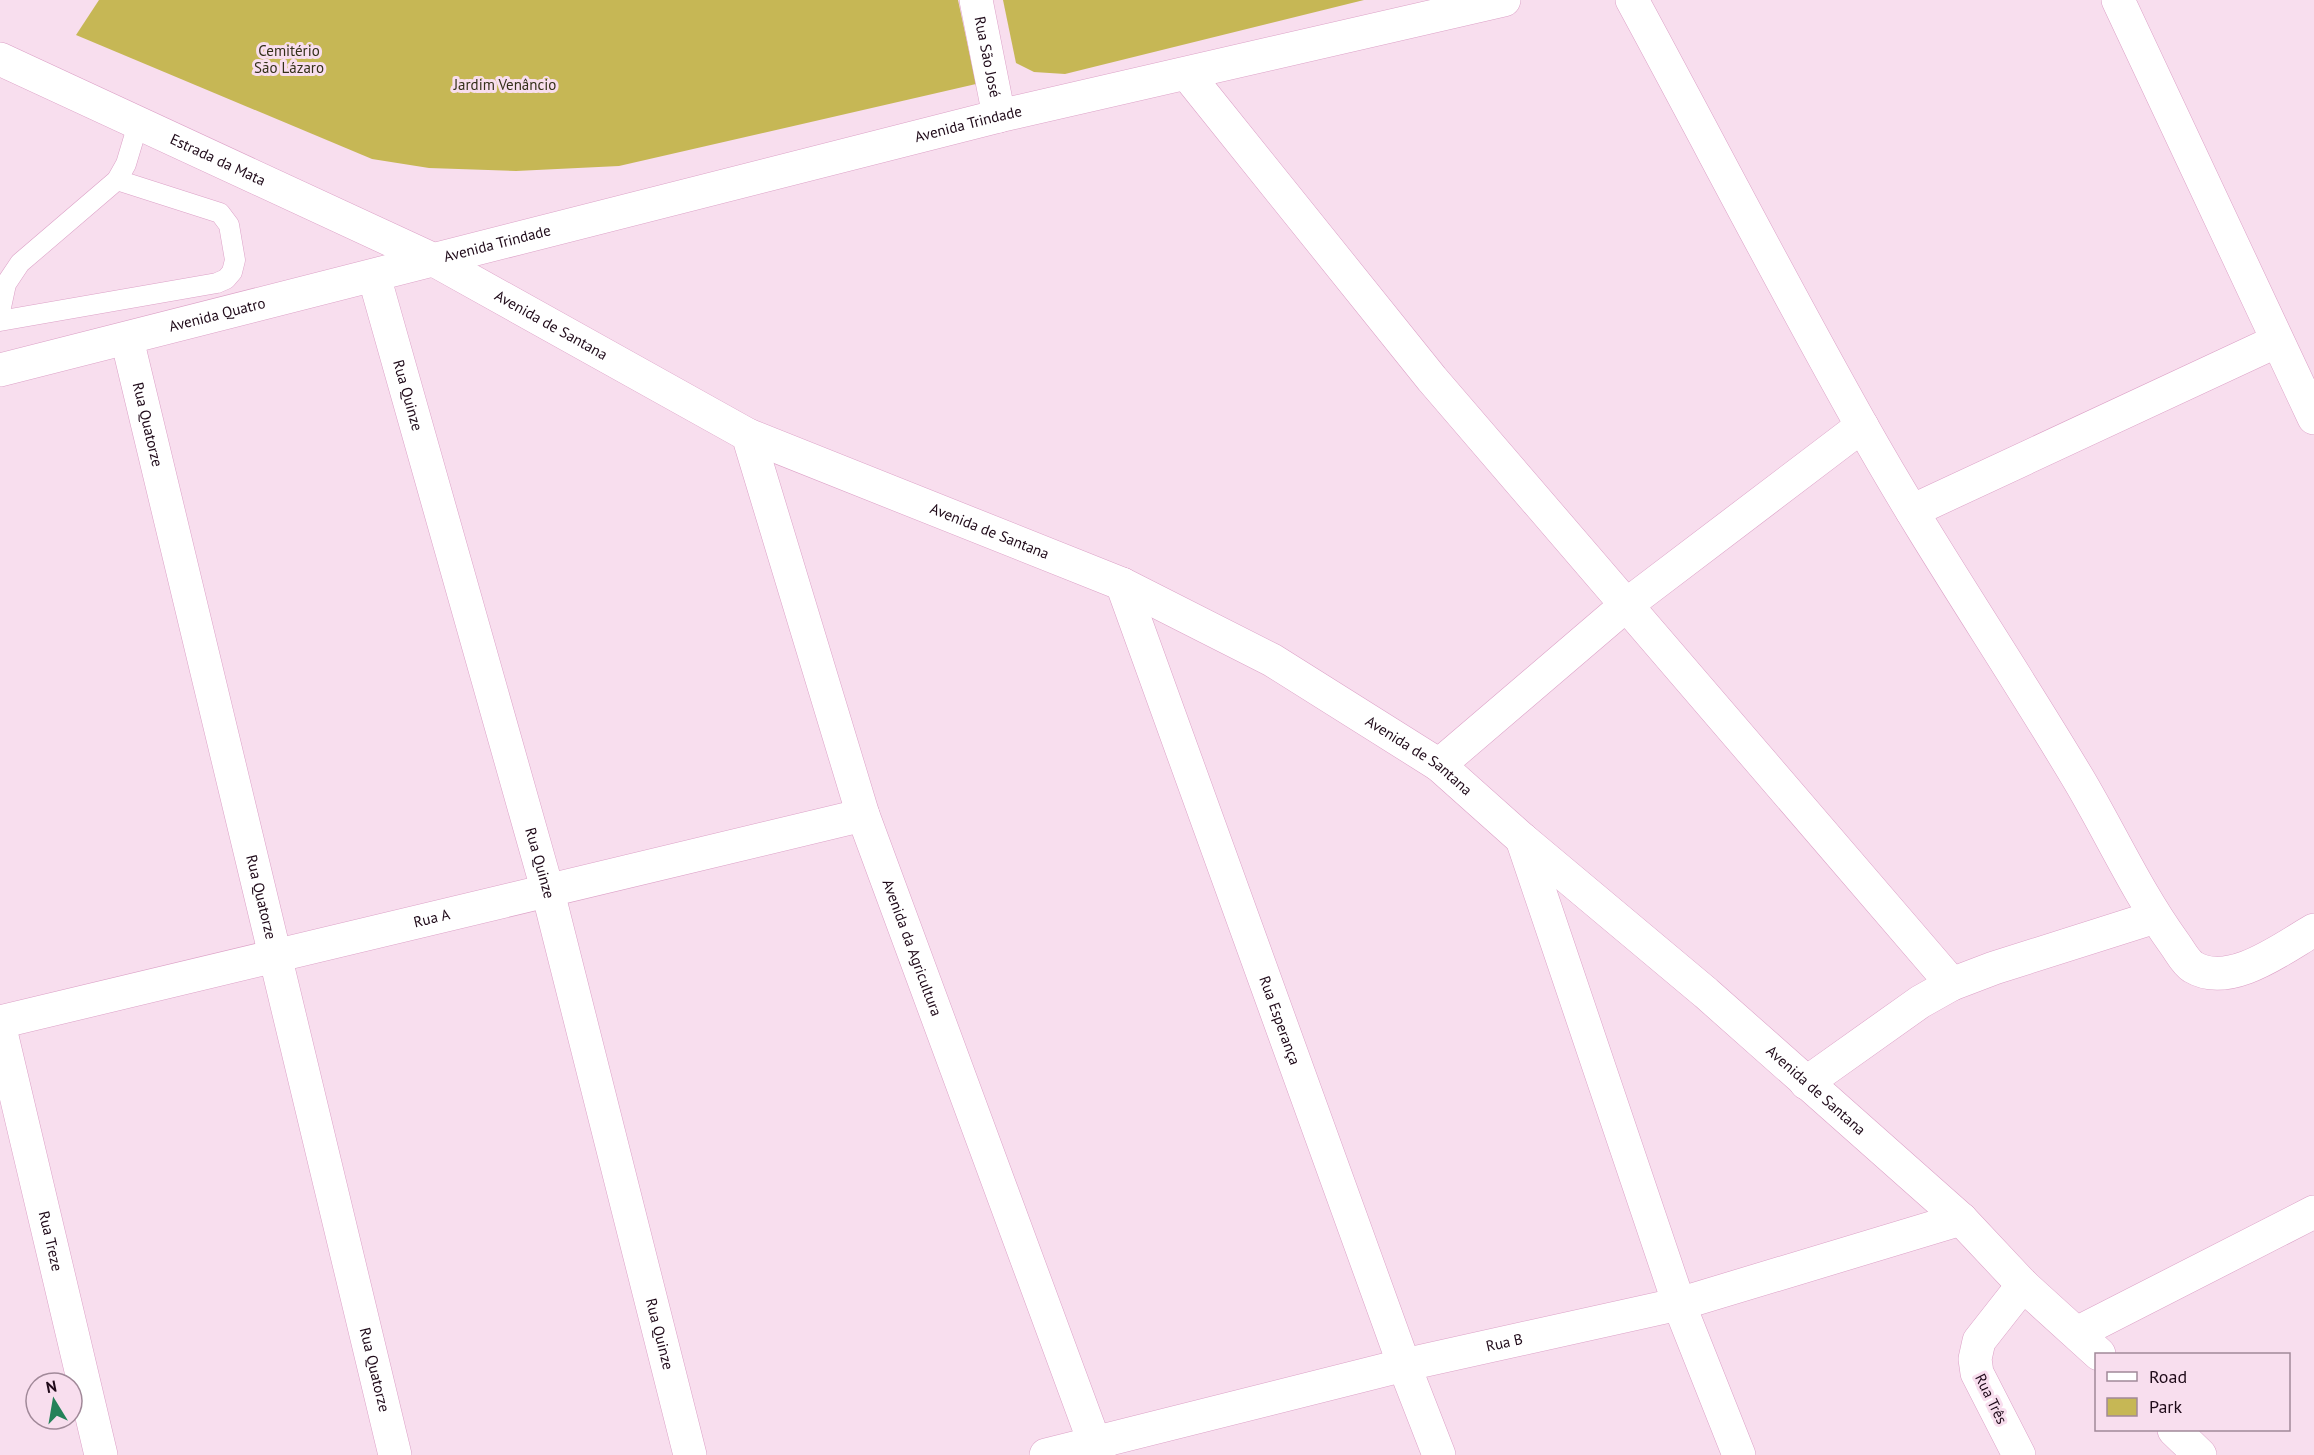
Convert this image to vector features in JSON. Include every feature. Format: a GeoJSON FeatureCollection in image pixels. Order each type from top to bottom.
{"type":"FeatureCollection","features":[{"type":"Feature","properties":{"kind":"street","name":"Rua São José"},"geometry":{"type":"LineString","coordinates":[[976,0],[999,116]]}},
{"type":"Feature","properties":{"kind":"street","name":"Avenida Trindade"},"geometry":{"type":"LineString","coordinates":[[434,260],[999,116],[1504,0]]}},
{"type":"Feature","properties":{"kind":"street"},"geometry":{"type":"LineString","coordinates":[[1632,0],[1862,426],[1912,511],[2095,806],[2155,917],[2189,965],[2202,972],[2234,972],[2253,965],[2314,930]]}},
{"type":"Feature","properties":{"kind":"street"},"geometry":{"type":"LineString","coordinates":[[2118,0],[2314,418]]}},
{"type":"Feature","properties":{"kind":"street","name":"Estrada da Mata"},"geometry":{"type":"LineString","coordinates":[[0,59],[434,260]]}},
{"type":"Feature","properties":{"kind":"street"},"geometry":{"type":"LineString","coordinates":[[1187,74],[1432,379],[1952,984]]}},
{"type":"Feature","properties":{"kind":"street","name":"Avenida Quatro"},"geometry":{"type":"LineString","coordinates":[[0,370],[434,260]]}},
{"type":"Feature","properties":{"kind":"street","name":"Avenida de Santana"},"geometry":{"type":"LineString","coordinates":[[434,260],[748,435],[1122,584],[1272,660],[1439,765],[1706,993],[1961,1219],[2023,1285],[2088,1344]]}},
{"type":"Feature","properties":{"kind":"street","name":"Rua Quinze"},"geometry":{"type":"LineString","coordinates":[[374,276],[548,892],[690,1455]]}},
{"type":"Feature","properties":{"kind":"street","name":"Rua Quatorze"},"geometry":{"type":"LineString","coordinates":[[127,339],[395,1455]]}},
{"type":"Feature","properties":{"kind":"street"},"geometry":{"type":"LineString","coordinates":[[1912,511],[2277,340]]}},
{"type":"Feature","properties":{"kind":"street"},"geometry":{"type":"LineString","coordinates":[[1439,765],[1625,606],[1862,426]]}},
{"type":"Feature","properties":{"kind":"street","name":"Avenida da Agricultura"},"geometry":{"type":"LineString","coordinates":[[748,435],[862,815],[1096,1449]]}},
{"type":"Feature","properties":{"kind":"street","name":"Rua Esperança"},"geometry":{"type":"LineString","coordinates":[[1122,584],[1404,1365],[1439,1455]]}},
{"type":"Feature","properties":{"kind":"street","name":"Rua A"},"geometry":{"type":"LineString","coordinates":[[0,1022],[862,815]]}},
{"type":"Feature","properties":{"kind":"street"},"geometry":{"type":"LineString","coordinates":[[1522,838],[1679,1304],[1739,1455]]}},
{"type":"Feature","properties":{"kind":"street"},"geometry":{"type":"LineString","coordinates":[[1806,1083],[1920,1002],[1952,984],[2155,917]]}},
{"type":"Feature","properties":{"kind":"street","name":"Rua Treze"},"geometry":{"type":"LineString","coordinates":[[0,1028],[101,1455]]}},
{"type":"Feature","properties":{"kind":"street"},"geometry":{"type":"LineString","coordinates":[[2088,1344],[2314,1212]]}},
{"type":"Feature","properties":{"kind":"street","name":"Rua B"},"geometry":{"type":"LineString","coordinates":[[1046,1455],[1096,1449],[1404,1365],[1679,1304],[1961,1219]]}},
{"type":"Feature","properties":{"kind":"street","name":"Rua Três"},"geometry":{"type":"LineString","coordinates":[[2019,1455],[1977,1373],[1975,1359],[1978,1341],[2023,1285]]}},
{"type":"Feature","properties":{"kind":"street"},"geometry":{"type":"LineString","coordinates":[[2176,1431],[2200,1455]]}},
{"type":"Feature","properties":{"kind":"lane"},"geometry":{"type":"LineString","coordinates":[[0,312],[6,284],[20,263],[117,180],[126,164],[138,124]]}},
{"type":"Feature","properties":{"kind":"lane"},"geometry":{"type":"LineString","coordinates":[[0,321],[217,284],[232,272],[235,260],[228,225],[220,213],[117,180]]}},
{"type":"Feature","properties":{"kind":"green space","name":"Jardim Venâncio"},"geometry":{"type":"Polygon","coordinates":[[[99,0],[958,0],[976,84],[619,166],[516,171],[429,168],[372,159],[76,35],[99,0]]]}},
{"type":"Feature","properties":{"kind":"green space"},"geometry":{"type":"Polygon","coordinates":[[[1003,0],[1364,0],[1065,74],[1034,72],[1016,63],[1003,0]]]}},
{"type":"Feature","properties":{"kind":"park label","name":"Cemitério São Lázaro"},"geometry":{"type":"Point","coordinates":[289,60]}}]}
